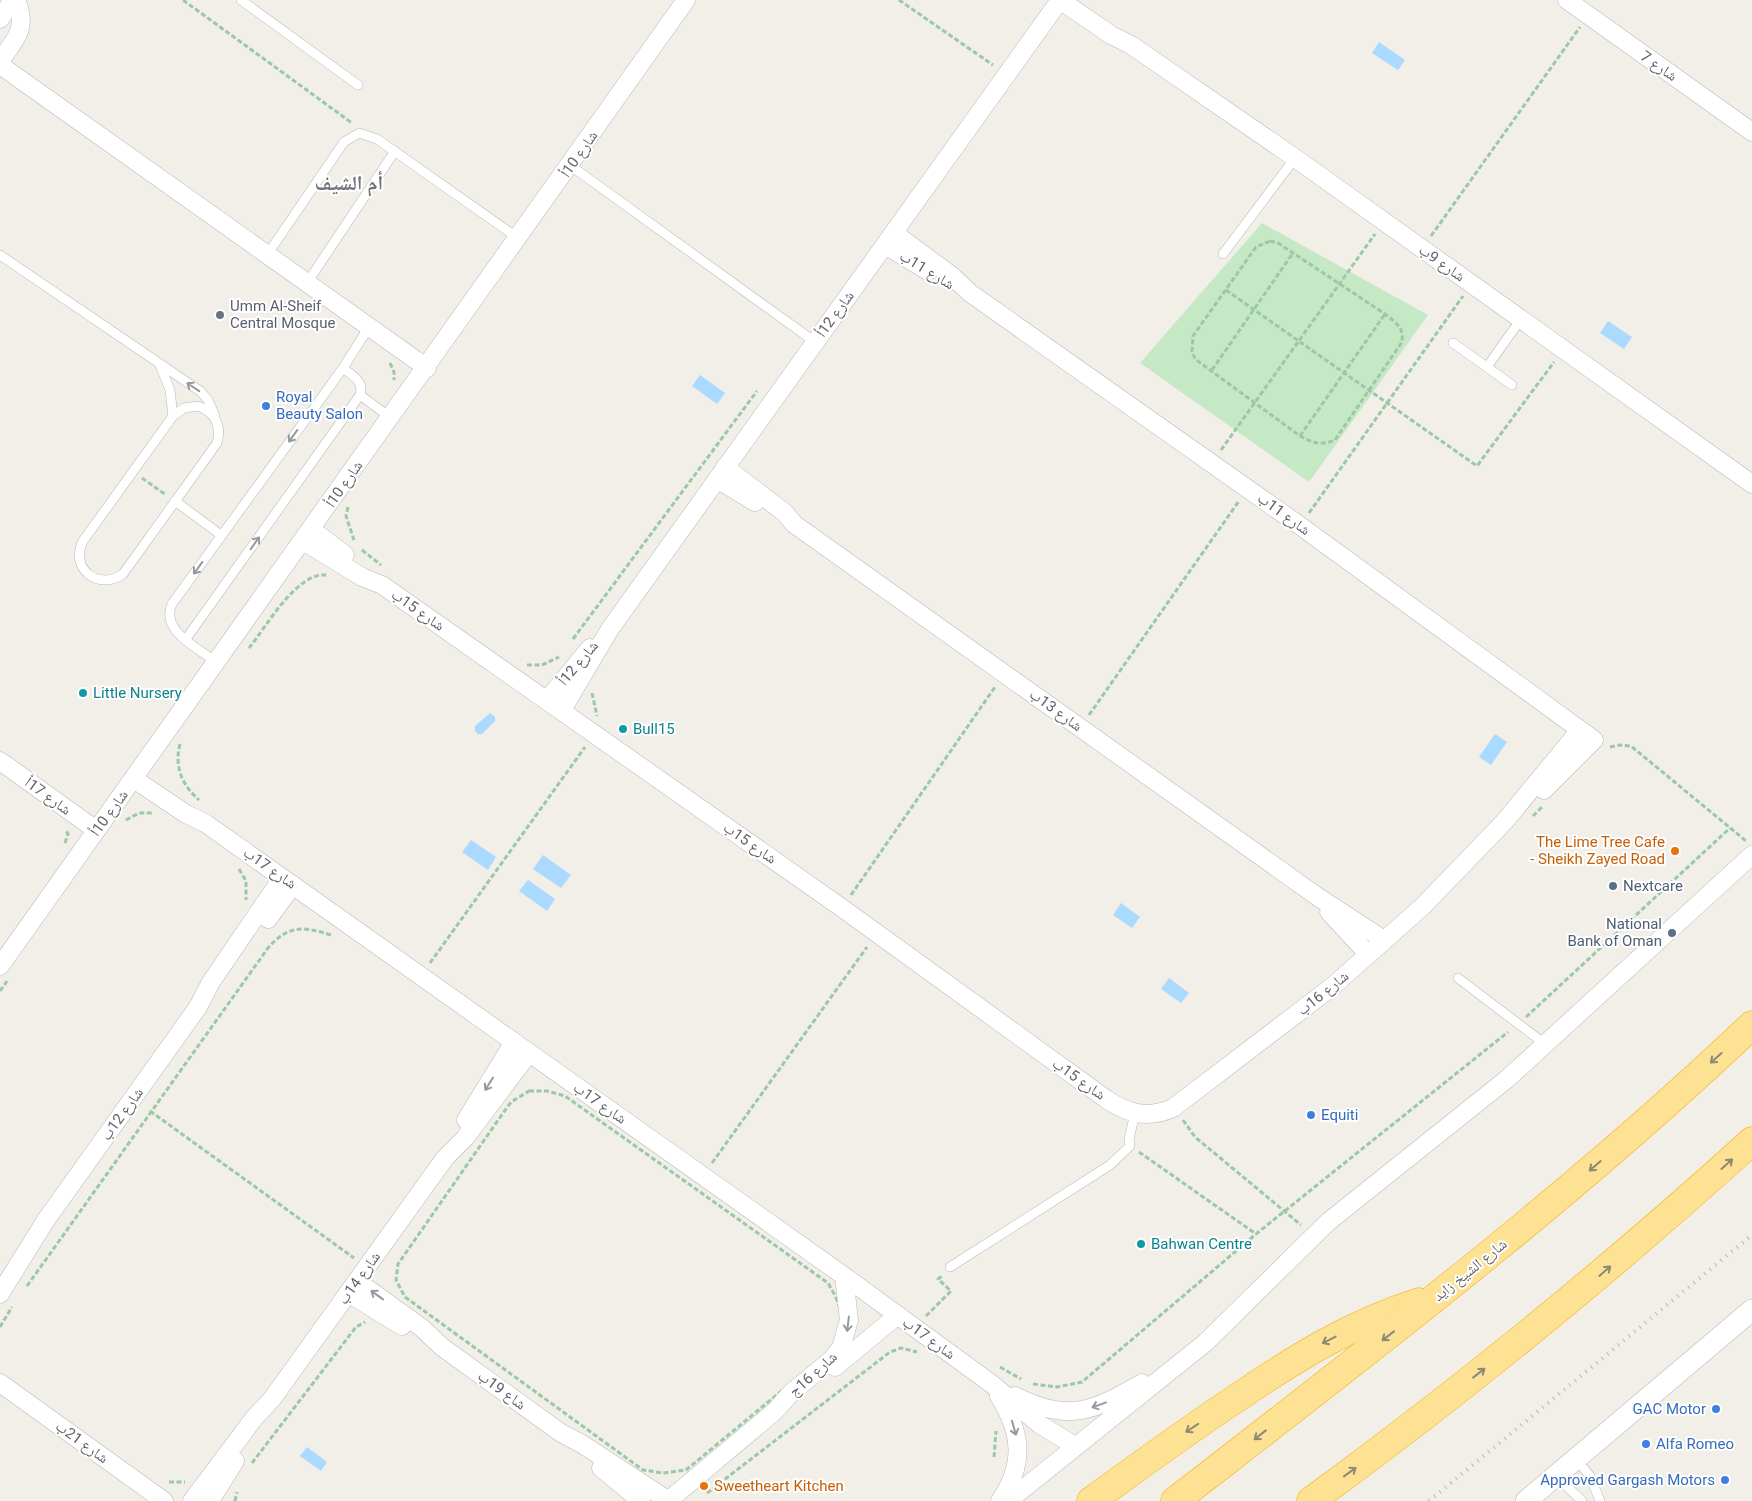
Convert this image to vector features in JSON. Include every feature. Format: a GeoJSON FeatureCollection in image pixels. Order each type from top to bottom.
{"type":"FeatureCollection","features":[{"type":"Feature","properties":{"kind":"highway","name":"شارع الشيخ زايد"},"geometry":{"type":"LineString","coordinates":[[1175,1501],[1439,1296],[1624,1141],[1752,1025]]}},
{"type":"Feature","properties":{"kind":"highway"},"geometry":{"type":"LineString","coordinates":[[1310,1501],[1496,1360],[1603,1272],[1752,1141]]}},
{"type":"Feature","properties":{"kind":"highway"},"geometry":{"type":"LineString","coordinates":[[1091,1501],[1174,1439],[1318,1346],[1377,1317],[1439,1296]]}},
{"type":"Feature","properties":{"kind":"street"},"geometry":{"type":"LineString","coordinates":[[0,19],[15,0],[22,17],[20,30],[0,61]]}},
{"type":"Feature","properties":{"kind":"street","name":"شارع 10أ"},"geometry":{"type":"LineString","coordinates":[[6,970],[96,830],[308,535],[384,413],[427,368],[686,0]]}},
{"type":"Feature","properties":{"kind":"street","name":"شارع 12أ"},"geometry":{"type":"LineString","coordinates":[[562,710],[610,629],[1060,0]]}},
{"type":"Feature","properties":{"kind":"street","name":"شارع 9ب"},"geometry":{"type":"LineString","coordinates":[[1060,0],[1111,35],[1131,45],[1295,158],[1752,484]]}},
{"type":"Feature","properties":{"kind":"street","name":"شارع 9ب"},"geometry":{"type":"LineString","coordinates":[[1081,0],[1117,29],[1131,45]]}},
{"type":"Feature","properties":{"kind":"street","name":"شارع 7"},"geometry":{"type":"LineString","coordinates":[[1567,0],[1752,132]]}},
{"type":"Feature","properties":{"kind":"street"},"geometry":{"type":"LineString","coordinates":[[0,65],[427,368]]}},
{"type":"Feature","properties":{"kind":"street","name":"شارع 11ب"},"geometry":{"type":"LineString","coordinates":[[889,239],[946,283],[970,293],[1212,463],[1587,735]]}},
{"type":"Feature","properties":{"kind":"street","name":"شارع 13ب"},"geometry":{"type":"LineString","coordinates":[[721,473],[772,514],[794,524],[1318,897],[1384,940]]}},
{"type":"Feature","properties":{"kind":"street","name":"شارع 15ب"},"geometry":{"type":"LineString","coordinates":[[308,535],[367,570],[384,577],[562,710],[590,741],[842,908],[1115,1105]]}},
{"type":"Feature","properties":{"kind":"street","name":"شارع 12أ"},"geometry":{"type":"LineString","coordinates":[[547,700],[595,643],[610,629]]}},
{"type":"Feature","properties":{"kind":"street","name":"شارع 16ب"},"geometry":{"type":"LineString","coordinates":[[1115,1105],[1135,1113],[1178,1114],[1332,986],[1423,906],[1587,735]]}},
{"type":"Feature","properties":{"kind":"street","name":"شارع 17أ"},"geometry":{"type":"LineString","coordinates":[[0,761],[96,830]]}},
{"type":"Feature","properties":{"kind":"street","name":"شارع 17ب"},"geometry":{"type":"LineString","coordinates":[[138,773],[191,808],[206,823],[844,1276],[992,1385],[1039,1424],[1075,1446]]}},
{"type":"Feature","properties":{"kind":"street"},"geometry":{"type":"LineString","coordinates":[[1008,1501],[1188,1357],[1313,1236],[1347,1206],[1507,1079],[1752,855]]}},
{"type":"Feature","properties":{"kind":"street","name":"شارع 12ب"},"geometry":{"type":"LineString","coordinates":[[0,1294],[32,1246],[46,1220],[198,1007],[218,987],[287,881]]}},
{"type":"Feature","properties":{"kind":"street","name":"شارع 13ب"},"geometry":{"type":"LineString","coordinates":[[1318,897],[1368,954]]}},
{"type":"Feature","properties":{"kind":"street","name":"شارع 14ب"},"geometry":{"type":"LineString","coordinates":[[445,1158],[458,1133],[514,1042]]}},
{"type":"Feature","properties":{"kind":"street","name":"شارع 14ب"},"geometry":{"type":"LineString","coordinates":[[192,1501],[255,1417],[272,1398],[445,1158],[465,1138],[529,1053]]}},
{"type":"Feature","properties":{"kind":"street","name":"شارع 12ب"},"geometry":{"type":"LineString","coordinates":[[0,1276],[26,1240],[46,1220]]}},
{"type":"Feature","properties":{"kind":"street","name":"شارع 16ج"},"geometry":{"type":"LineString","coordinates":[[668,1501],[774,1411],[791,1393],[832,1360],[841,1348],[849,1320],[844,1276]]}},
{"type":"Feature","properties":{"kind":"street","name":"شاع 19ب"},"geometry":{"type":"LineString","coordinates":[[356,1279],[422,1328],[442,1347],[561,1434],[582,1444],[668,1501]]}},
{"type":"Feature","properties":{"kind":"street"},"geometry":{"type":"LineString","coordinates":[[1526,1501],[1752,1310]]}},
{"type":"Feature","properties":{"kind":"street","name":"شارع 16ج"},"geometry":{"type":"LineString","coordinates":[[774,1411],[806,1392],[898,1315]]}},
{"type":"Feature","properties":{"kind":"street","name":"شارع 17ب"},"geometry":{"type":"LineString","coordinates":[[992,1385],[1046,1409],[1058,1411],[1082,1410],[1106,1403],[1188,1357]]}},
{"type":"Feature","properties":{"kind":"street","name":"شارع 21ب"},"geometry":{"type":"LineString","coordinates":[[0,1383],[164,1501]]}},
{"type":"Feature","properties":{"kind":"street","name":"شارع 17ب"},"geometry":{"type":"LineString","coordinates":[[992,1385],[1014,1424],[1018,1450],[1014,1477],[1000,1501]]}},
{"type":"Feature","properties":{"kind":"street","name":"شارع 14ب"},"geometry":{"type":"LineString","coordinates":[[210,1501],[257,1428],[272,1398]]}},
{"type":"Feature","properties":{"kind":"street","name":"شاع 19ب"},"geometry":{"type":"LineString","coordinates":[[561,1434],[572,1446],[641,1501]]}},
{"type":"Feature","properties":{"kind":"lane"},"geometry":{"type":"LineString","coordinates":[[241,0],[358,85]]}},
{"type":"Feature","properties":{"kind":"lane"},"geometry":{"type":"LineString","coordinates":[[267,255],[344,142],[359,133],[372,135],[519,239]]}},
{"type":"Feature","properties":{"kind":"lane"},"geometry":{"type":"LineString","coordinates":[[307,283],[395,151]]}},
{"type":"Feature","properties":{"kind":"lane"},"geometry":{"type":"LineString","coordinates":[[1223,254],[1295,158]]}},
{"type":"Feature","properties":{"kind":"lane"},"geometry":{"type":"LineString","coordinates":[[570,166],[815,342]]}},
{"type":"Feature","properties":{"kind":"lane"},"geometry":{"type":"LineString","coordinates":[[0,255],[204,395],[216,418],[219,430],[217,442],[123,574],[110,581],[102,581],[88,575],[80,563],[80,548],[173,416],[184,408],[198,406],[216,418]]}},
{"type":"Feature","properties":{"kind":"lane"},"geometry":{"type":"LineString","coordinates":[[1487,367],[1521,319]]}},
{"type":"Feature","properties":{"kind":"lane"},"geometry":{"type":"LineString","coordinates":[[216,662],[172,627],[169,610],[342,368],[369,327]]}},
{"type":"Feature","properties":{"kind":"lane"},"geometry":{"type":"LineString","coordinates":[[1453,342],[1512,385]]}},
{"type":"Feature","properties":{"kind":"lane"},"geometry":{"type":"LineString","coordinates":[[160,365],[170,390],[173,416]]}},
{"type":"Feature","properties":{"kind":"lane"},"geometry":{"type":"LineString","coordinates":[[186,639],[360,395],[359,381],[342,368]]}},
{"type":"Feature","properties":{"kind":"lane"},"geometry":{"type":"LineString","coordinates":[[360,395],[384,413]]}},
{"type":"Feature","properties":{"kind":"lane"},"geometry":{"type":"LineString","coordinates":[[175,501],[222,535]]}},
{"type":"Feature","properties":{"kind":"lane"},"geometry":{"type":"LineString","coordinates":[[1458,978],[1545,1044]]}},
{"type":"Feature","properties":{"kind":"lane"},"geometry":{"type":"LineString","coordinates":[[950,1267],[1110,1165],[1130,1146],[1129,1139],[1135,1113]]}},
{"type":"Feature","properties":{"kind":"lane"},"geometry":{"type":"LineString","coordinates":[[1576,1459],[1590,1476],[1600,1501]]}},
{"type":"Feature","properties":{"kind":"lane"},"geometry":{"type":"LineString","coordinates":[[1556,1476],[1582,1501]]}},
{"type":"Feature","properties":{"kind":"path"},"geometry":{"type":"LineString","coordinates":[[183,0],[352,122],[353,135]]}},
{"type":"Feature","properties":{"kind":"path"},"geometry":{"type":"LineString","coordinates":[[899,0],[1006,74]]}},
{"type":"Feature","properties":{"kind":"path"},"geometry":{"type":"LineString","coordinates":[[1422,248],[1588,15]]}},
{"type":"Feature","properties":{"kind":"path"},"geometry":{"type":"LineString","coordinates":[[1212,463],[1384,222]]}},
{"type":"Feature","properties":{"kind":"path"},"geometry":{"type":"LineString","coordinates":[[1270,241],[1278,243],[1339,284],[1400,325],[1402,342],[1335,440],[1320,444],[1300,436],[1195,359],[1192,344],[1193,336],[1256,246],[1270,241]]}},
{"type":"Feature","properties":{"kind":"path"},"geometry":{"type":"LineString","coordinates":[[1212,370],[1294,253]]}},
{"type":"Feature","properties":{"kind":"path"},"geometry":{"type":"LineString","coordinates":[[1300,526],[1471,284]]}},
{"type":"Feature","properties":{"kind":"path"},"geometry":{"type":"LineString","coordinates":[[1226,290],[1369,388],[1477,466],[1563,349]]}},
{"type":"Feature","properties":{"kind":"path"},"geometry":{"type":"LineString","coordinates":[[1300,436],[1385,314]]}},
{"type":"Feature","properties":{"kind":"path"},"geometry":{"type":"LineString","coordinates":[[384,413],[394,386],[394,372],[388,360]]}},
{"type":"Feature","properties":{"kind":"path"},"geometry":{"type":"LineString","coordinates":[[572,641],[760,387]]}},
{"type":"Feature","properties":{"kind":"path"},"geometry":{"type":"LineString","coordinates":[[133,472],[175,501]]}},
{"type":"Feature","properties":{"kind":"path"},"geometry":{"type":"LineString","coordinates":[[1080,728],[1247,488]]}},
{"type":"Feature","properties":{"kind":"path"},"geometry":{"type":"LineString","coordinates":[[370,557],[384,577]]}},
{"type":"Feature","properties":{"kind":"path"},"geometry":{"type":"LineString","coordinates":[[245,653],[299,584],[317,574],[334,576]]}},
{"type":"Feature","properties":{"kind":"path"},"geometry":{"type":"LineString","coordinates":[[525,665],[542,665],[558,658],[563,652]]}},
{"type":"Feature","properties":{"kind":"path"},"geometry":{"type":"LineString","coordinates":[[842,908],[1005,673]]}},
{"type":"Feature","properties":{"kind":"path"},"geometry":{"type":"LineString","coordinates":[[438,968],[430,962],[603,724],[594,708],[592,690]]}},
{"type":"Feature","properties":{"kind":"path"},"geometry":{"type":"LineString","coordinates":[[1587,735],[1607,747],[1631,746],[1752,847]]}},
{"type":"Feature","properties":{"kind":"path"},"geometry":{"type":"LineString","coordinates":[[576,742],[590,741]]}},
{"type":"Feature","properties":{"kind":"path"},"geometry":{"type":"LineString","coordinates":[[180,742],[177,755],[178,770],[185,786],[198,799]]}},
{"type":"Feature","properties":{"kind":"path"},"geometry":{"type":"LineString","coordinates":[[1528,821],[1549,801]]}},
{"type":"Feature","properties":{"kind":"path"},"geometry":{"type":"LineString","coordinates":[[120,824],[138,814],[158,813]]}},
{"type":"Feature","properties":{"kind":"path"},"geometry":{"type":"LineString","coordinates":[[64,828],[68,834],[64,850]]}},
{"type":"Feature","properties":{"kind":"path"},"geometry":{"type":"LineString","coordinates":[[994,1363],[1035,1385],[1057,1387],[1082,1382],[1256,1234],[1286,1212],[1518,1024],[1730,828]]}},
{"type":"Feature","properties":{"kind":"path"},"geometry":{"type":"LineString","coordinates":[[238,867],[246,881],[246,902]]}},
{"type":"Feature","properties":{"kind":"path"},"geometry":{"type":"LineString","coordinates":[[26,1287],[277,937],[293,929],[311,928],[336,936]]}},
{"type":"Feature","properties":{"kind":"path"},"geometry":{"type":"LineString","coordinates":[[703,1159],[711,1165],[868,946],[876,952]]}},
{"type":"Feature","properties":{"kind":"path"},"geometry":{"type":"LineString","coordinates":[[0,991],[6,970]]}},
{"type":"Feature","properties":{"kind":"path"},"geometry":{"type":"LineString","coordinates":[[529,1091],[547,1091],[565,1096],[828,1283],[840,1306],[843,1323],[838,1342],[826,1354],[686,1470],[663,1473],[643,1470],[404,1297],[396,1280],[398,1264],[511,1102],[529,1091]]}},
{"type":"Feature","properties":{"kind":"path"},"geometry":{"type":"LineString","coordinates":[[132,1099],[356,1279]]}},
{"type":"Feature","properties":{"kind":"path"},"geometry":{"type":"LineString","coordinates":[[1178,1114],[1190,1114]]}},
{"type":"Feature","properties":{"kind":"path"},"geometry":{"type":"LineString","coordinates":[[1175,1126],[1178,1114]]}},
{"type":"Feature","properties":{"kind":"path"},"geometry":{"type":"LineString","coordinates":[[1178,1114],[1195,1137],[1313,1236]]}},
{"type":"Feature","properties":{"kind":"path"},"geometry":{"type":"LineString","coordinates":[[1130,1146],[1256,1234]]}},
{"type":"Feature","properties":{"kind":"path"},"geometry":{"type":"LineString","coordinates":[[931,1323],[924,1318],[951,1291],[938,1279],[950,1267]]}},
{"type":"Feature","properties":{"kind":"path"},"geometry":{"type":"LineString","coordinates":[[0,1327],[15,1303]]}},
{"type":"Feature","properties":{"kind":"path"},"geometry":{"type":"LineString","coordinates":[[251,1465],[356,1327],[367,1321]]}},
{"type":"Feature","properties":{"kind":"path"},"geometry":{"type":"LineString","coordinates":[[704,1495],[890,1352],[901,1348],[923,1356]]}},
{"type":"Feature","properties":{"kind":"path"},"geometry":{"type":"LineString","coordinates":[[994,1457],[996,1429]]}},
{"type":"Feature","properties":{"kind":"path"},"geometry":{"type":"LineString","coordinates":[[235,1501],[237,1488]]}},
{"type":"Feature","properties":{"kind":"green space"},"geometry":{"type":"Polygon","coordinates":[[[1262,223],[1428,315],[1309,482],[1140,363],[1262,223]]]}},
{"type":"Feature","properties":{"kind":"water"},"geometry":{"type":"Polygon","coordinates":[[[1379,42],[1405,60],[1398,70],[1372,53],[1379,42]]]}},
{"type":"Feature","properties":{"kind":"water"},"geometry":{"type":"Polygon","coordinates":[[[1608,321],[1632,337],[1624,349],[1600,333],[1608,321]]]}},
{"type":"Feature","properties":{"kind":"water"},"geometry":{"type":"Polygon","coordinates":[[[700,375],[725,393],[717,404],[692,386],[700,375]]]}},
{"type":"Feature","properties":{"kind":"water"},"geometry":{"type":"Polygon","coordinates":[[[490,713],[495,717],[495,721],[482,734],[478,734],[475,731],[475,726],[490,713]]]}},
{"type":"Feature","properties":{"kind":"water"},"geometry":{"type":"Polygon","coordinates":[[[1495,734],[1507,742],[1491,765],[1479,757],[1495,734]]]}},
{"type":"Feature","properties":{"kind":"water"},"geometry":{"type":"Polygon","coordinates":[[[471,840],[496,857],[488,870],[462,852],[471,840]]]}},
{"type":"Feature","properties":{"kind":"water"},"geometry":{"type":"Polygon","coordinates":[[[543,855],[571,875],[561,888],[533,869],[543,855]]]}},
{"type":"Feature","properties":{"kind":"water"},"geometry":{"type":"Polygon","coordinates":[[[528,880],[555,899],[547,911],[519,891],[528,880]]]}},
{"type":"Feature","properties":{"kind":"water"},"geometry":{"type":"Polygon","coordinates":[[[1121,903],[1140,917],[1132,928],[1113,915],[1121,903]]]}},
{"type":"Feature","properties":{"kind":"water"},"geometry":{"type":"Polygon","coordinates":[[[1169,978],[1189,993],[1181,1003],[1161,989],[1169,978]]]}},
{"type":"Feature","properties":{"kind":"water"},"geometry":{"type":"Polygon","coordinates":[[[307,1447],[327,1462],[321,1471],[300,1456],[307,1447]]]}},
{"type":"Feature","properties":{"kind":"railway"},"geometry":{"type":"LineString","coordinates":[[1429,1501],[1752,1235]]}},
{"type":"Feature","properties":{"kind":"place","name":"Umm Al-Sheif Central Mosque"},"geometry":{"type":"Point","coordinates":[220,315]}},
{"type":"Feature","properties":{"kind":"place","name":"Royal Beauty Salon"},"geometry":{"type":"Point","coordinates":[266,406]}},
{"type":"Feature","properties":{"kind":"place","name":"Little Nursery"},"geometry":{"type":"Point","coordinates":[83,693]}},
{"type":"Feature","properties":{"kind":"place","name":"Bull15"},"geometry":{"type":"Point","coordinates":[623,729]}},
{"type":"Feature","properties":{"kind":"place","name":"The Lime Tree Cafe - Sheikh Zayed Road"},"geometry":{"type":"Point","coordinates":[1675,851]}},
{"type":"Feature","properties":{"kind":"place","name":"Nextcare"},"geometry":{"type":"Point","coordinates":[1613,886]}},
{"type":"Feature","properties":{"kind":"place","name":"National Bank of Oman"},"geometry":{"type":"Point","coordinates":[1672,933]}},
{"type":"Feature","properties":{"kind":"place","name":"Equiti"},"geometry":{"type":"Point","coordinates":[1311,1115]}},
{"type":"Feature","properties":{"kind":"place","name":"Bahwan Centre"},"geometry":{"type":"Point","coordinates":[1141,1244]}},
{"type":"Feature","properties":{"kind":"place","name":"GAC Motor"},"geometry":{"type":"Point","coordinates":[1716,1409]}},
{"type":"Feature","properties":{"kind":"place","name":"Alfa Romeo"},"geometry":{"type":"Point","coordinates":[1646,1444]}},
{"type":"Feature","properties":{"kind":"place","name":"Approved Gargash Motors"},"geometry":{"type":"Point","coordinates":[1725,1480]}},
{"type":"Feature","properties":{"kind":"place","name":"Sweetheart Kitchen"},"geometry":{"type":"Point","coordinates":[704,1486]}},
{"type":"Feature","properties":{"kind":"district","name":"أم الشيف"},"geometry":{"type":"Point","coordinates":[349,183]}}]}
